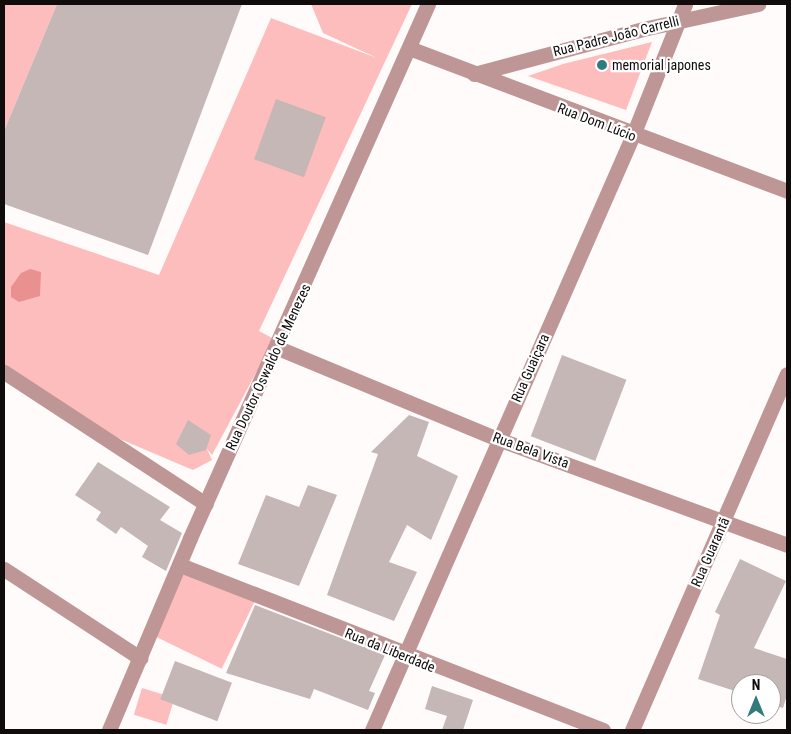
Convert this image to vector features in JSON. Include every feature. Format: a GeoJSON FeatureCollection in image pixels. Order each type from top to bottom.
{"type":"FeatureCollection","features":[{"type":"Feature","properties":{"kind":"street","name":"Rua Doutor Oswaldo de Menezes"},"geometry":{"type":"LineString","coordinates":[[109,730],[206,504],[278,348],[428,4]]}},
{"type":"Feature","properties":{"kind":"street","name":"Rua Guaiçara"},"geometry":{"type":"LineString","coordinates":[[372,730],[498,439],[633,136],[685,4]]}},
{"type":"Feature","properties":{"kind":"street","name":"Rua Padre João Carrelli"},"geometry":{"type":"LineString","coordinates":[[474,74],[678,20],[758,4]]}},
{"type":"Feature","properties":{"kind":"street","name":"Rua Dom Lúcio"},"geometry":{"type":"LineString","coordinates":[[409,48],[633,136],[787,191]]}},
{"type":"Feature","properties":{"kind":"street","name":"Rua Bela Vista"},"geometry":{"type":"LineString","coordinates":[[278,348],[498,439],[725,520],[787,545]]}},
{"type":"Feature","properties":{"kind":"street"},"geometry":{"type":"LineString","coordinates":[[4,372],[206,504]]}},
{"type":"Feature","properties":{"kind":"street","name":"Rua Guarantã"},"geometry":{"type":"LineString","coordinates":[[632,730],[787,374]]}},
{"type":"Feature","properties":{"kind":"street","name":"Rua da Liberdade"},"geometry":{"type":"LineString","coordinates":[[180,565],[404,656],[603,730]]}},
{"type":"Feature","properties":{"kind":"street"},"geometry":{"type":"LineString","coordinates":[[4,569],[140,658]]}},
{"type":"Feature","properties":{"kind":"shaded area"},"geometry":{"type":"Polygon","coordinates":[[[4,4],[57,4],[4,131],[4,4]]]}},
{"type":"Feature","properties":{"kind":"shaded area"},"geometry":{"type":"Polygon","coordinates":[[[311,4],[412,4],[259,331],[274,339],[212,455],[207,449],[212,460],[193,470],[87,425],[4,370],[4,222],[159,275],[271,18],[377,58],[323,33],[311,4]]]}},
{"type":"Feature","properties":{"kind":"shaded area"},"geometry":{"type":"Polygon","coordinates":[[[652,42],[626,110],[528,76],[563,64],[652,42]]]}},
{"type":"Feature","properties":{"kind":"shaded area"},"geometry":{"type":"Polygon","coordinates":[[[30,269],[41,272],[40,296],[19,302],[11,297],[11,287],[21,273],[30,269]]]}},
{"type":"Feature","properties":{"kind":"shaded area"},"geometry":{"type":"Polygon","coordinates":[[[180,565],[255,601],[222,669],[147,632],[180,565]]]}},
{"type":"Feature","properties":{"kind":"shaded area"},"geometry":{"type":"Polygon","coordinates":[[[142,688],[175,698],[166,725],[134,715],[142,688]]]}},
{"type":"Feature","properties":{"kind":"building"},"geometry":{"type":"Polygon","coordinates":[[[57,4],[242,4],[148,255],[4,204],[4,131],[57,4]]]}},
{"type":"Feature","properties":{"kind":"building"},"geometry":{"type":"Polygon","coordinates":[[[276,99],[326,117],[304,177],[254,159],[276,99]]]}},
{"type":"Feature","properties":{"kind":"building"},"geometry":{"type":"Polygon","coordinates":[[[562,355],[626,380],[595,461],[531,436],[562,355]]]}},
{"type":"Feature","properties":{"kind":"building"},"geometry":{"type":"Polygon","coordinates":[[[409,415],[429,422],[417,456],[458,476],[431,540],[407,525],[389,562],[417,572],[394,621],[327,595],[378,454],[371,452],[409,415]]]}},
{"type":"Feature","properties":{"kind":"building"},"geometry":{"type":"Polygon","coordinates":[[[188,420],[211,435],[206,450],[189,455],[176,444],[188,420]]]}},
{"type":"Feature","properties":{"kind":"building"},"geometry":{"type":"Polygon","coordinates":[[[98,462],[170,507],[160,520],[182,533],[166,571],[142,557],[148,546],[121,527],[116,534],[96,520],[101,512],[75,495],[98,462]]]}},
{"type":"Feature","properties":{"kind":"building"},"geometry":{"type":"Polygon","coordinates":[[[308,485],[337,495],[299,586],[238,564],[266,495],[299,507],[308,485]]]}},
{"type":"Feature","properties":{"kind":"building"},"geometry":{"type":"Polygon","coordinates":[[[740,559],[786,581],[754,648],[787,659],[787,695],[783,708],[781,707],[781,674],[731,674],[731,690],[698,679],[720,615],[715,612],[740,559]]]}},
{"type":"Feature","properties":{"kind":"building"},"geometry":{"type":"Polygon","coordinates":[[[255,605],[385,655],[369,691],[375,693],[368,710],[314,689],[310,699],[226,673],[255,605]]]}},
{"type":"Feature","properties":{"kind":"building"},"geometry":{"type":"Polygon","coordinates":[[[175,661],[232,683],[217,721],[160,699],[175,661]]]}},
{"type":"Feature","properties":{"kind":"building"},"geometry":{"type":"Polygon","coordinates":[[[432,686],[473,700],[463,730],[442,730],[447,716],[425,709],[432,686]]]}},
{"type":"Feature","properties":{"kind":"place","name":"memorial japones"},"geometry":{"type":"Point","coordinates":[602,65]}}]}
